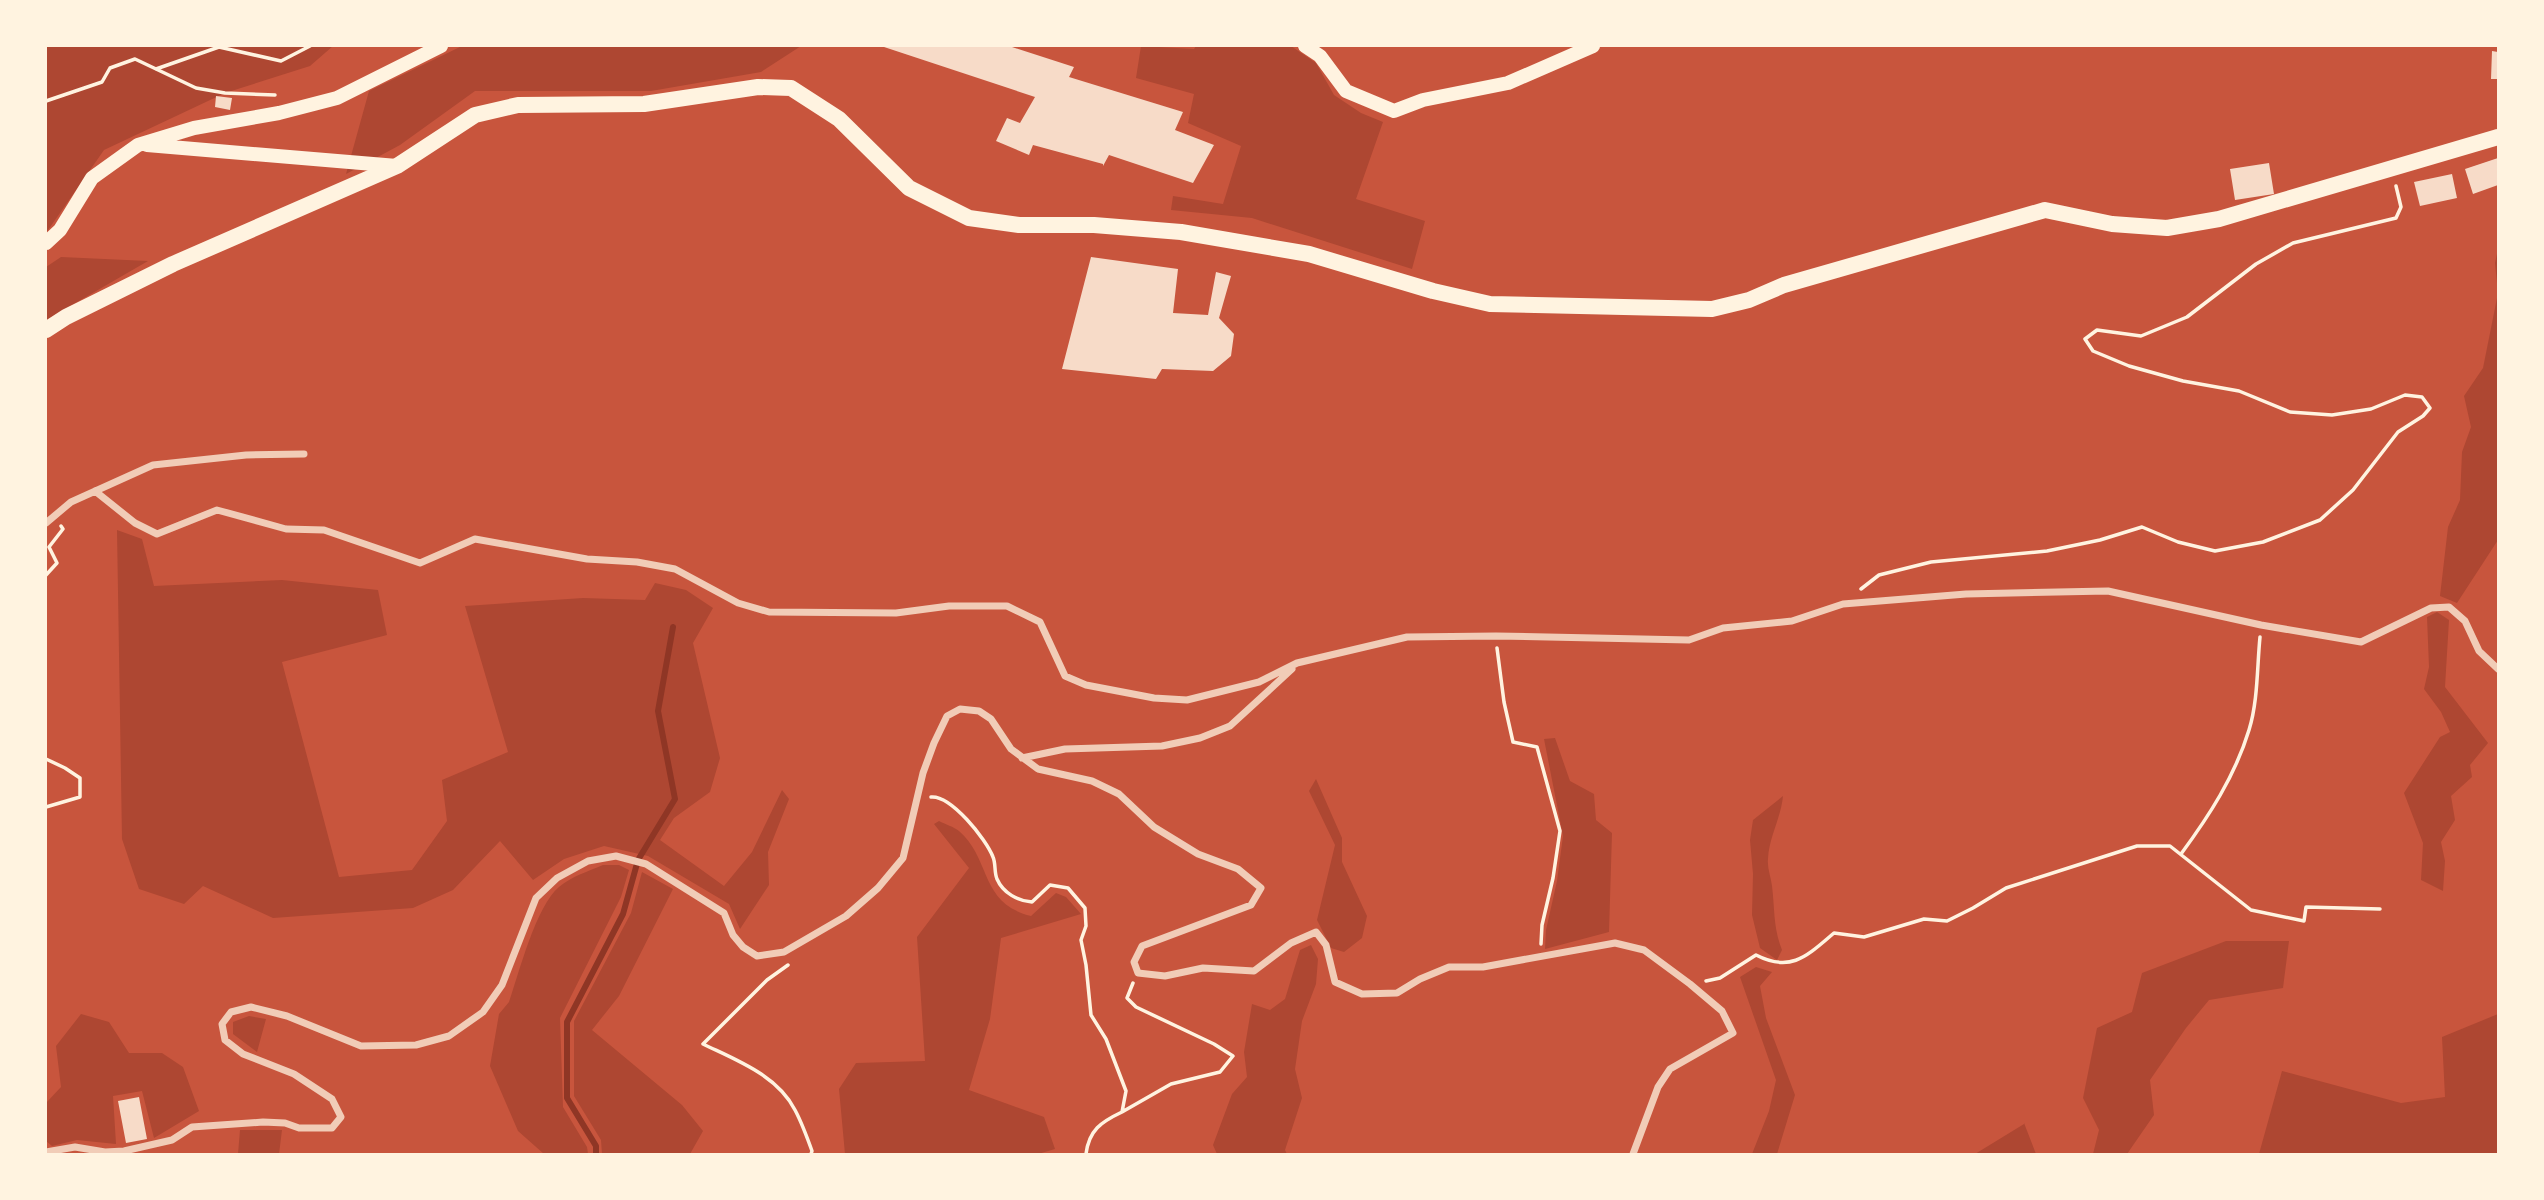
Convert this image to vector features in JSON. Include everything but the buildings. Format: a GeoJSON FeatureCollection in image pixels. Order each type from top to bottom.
{"type":"FeatureCollection","features":[{"type":"Feature","properties":{"kind":"highway"},"geometry":{"type":"LineString","coordinates":[[46,330],[66,317],[173,264],[397,166],[475,115],[518,105],[644,104],[758,87],[791,88],[839,119],[909,188],[969,218],[1019,225],[1094,225],[1194,234],[1309,254],[1433,291],[1490,304],[1712,309],[1749,300],[1784,285],[2045,210],[2112,224],[2167,228],[2219,219],[2498,137]]}},
{"type":"Feature","properties":{"kind":"main road"},"geometry":{"type":"LineString","coordinates":[[46,243],[60,230],[92,178],[138,145],[194,128],[279,113],[337,98],[441,46]]}},
{"type":"Feature","properties":{"kind":"main road"},"geometry":{"type":"LineString","coordinates":[[1305,46],[1320,56],[1346,91],[1394,111],[1423,100],[1508,83],[1592,46]]}},
{"type":"Feature","properties":{"kind":"main road"},"geometry":{"type":"LineString","coordinates":[[138,145],[397,166]]}},
{"type":"Feature","properties":{"kind":"street"},"geometry":{"type":"LineString","coordinates":[[46,523],[71,502],[153,465],[246,455],[304,454]]}},
{"type":"Feature","properties":{"kind":"street"},"geometry":{"type":"LineString","coordinates":[[95,491],[135,523],[157,534],[217,510],[286,529],[324,530],[420,563],[475,539],[587,559],[637,562],[675,569],[738,603],[769,612],[896,613],[949,606],[1007,606],[1040,622],[1065,676],[1086,685],[1154,698],[1187,701],[1259,682],[1297,663],[1408,637],[1689,640],[1723,628],[1792,621],[1843,604],[1966,594],[2108,591],[2261,625],[2361,642],[2431,608],[2449,607],[2465,621],[2479,651],[2498,669]]}},
{"type":"Feature","properties":{"kind":"street"},"geometry":{"type":"LineString","coordinates":[[1022,758],[1065,748],[1161,746],[1200,738],[1230,726],[1297,663]]}},
{"type":"Feature","properties":{"kind":"street"},"geometry":{"type":"LineString","coordinates":[[46,1152],[75,1147],[105,1152],[124,1151],[172,1140],[192,1127],[263,1122],[285,1123],[299,1128],[332,1128],[341,1117],[332,1099],[294,1074],[243,1054],[225,1040],[222,1024],[231,1012],[251,1007],[287,1016],[361,1046],[416,1045],[449,1036],[483,1013],[502,985],[536,898],[556,878],[588,861],[616,856],[646,864],[724,913],[733,935],[743,947],[757,956],[784,952],[846,916],[878,888],[903,858],[923,773],[934,743],[947,716],[960,709],[979,711],[991,719],[1011,749],[1038,769],[1092,781],[1119,794],[1154,827],[1198,854],[1238,869],[1261,888],[1251,905],[1142,946],[1134,962],[1138,973],[1165,976],[1203,968],[1254,971],[1291,943],[1316,932],[1326,945],[1335,982],[1362,994],[1397,993],[1420,979],[1449,967],[1483,967],[1615,943],[1644,950],[1722,1011],[1732,1033],[1670,1069],[1658,1087],[1633,1154]]}},
{"type":"Feature","properties":{"kind":"path"},"geometry":{"type":"LineString","coordinates":[[156,69],[219,47],[281,61],[310,46]]}},
{"type":"Feature","properties":{"kind":"path"},"geometry":{"type":"LineString","coordinates":[[46,102],[102,82],[110,68],[135,59],[196,88],[225,93],[281,96]]}},
{"type":"Feature","properties":{"kind":"path"},"geometry":{"type":"LineString","coordinates":[[1843,604],[1879,575],[1931,562],[2047,551],[2100,540],[2142,527],[2178,542],[2215,551],[2263,542],[2320,520],[2353,490],[2398,432],[2423,416],[2430,408],[2422,397],[2405,395],[2371,409],[2332,415],[2290,412],[2239,391],[2183,381],[2129,366],[2093,351],[2085,339],[2097,331],[2141,336],[2188,317],[2256,264],[2292,243],[2396,218],[2401,207],[2392,170]]}},
{"type":"Feature","properties":{"kind":"path"},"geometry":{"type":"LineString","coordinates":[[46,575],[57,563],[49,547],[63,529],[53,516]]}},
{"type":"Feature","properties":{"kind":"path"},"geometry":{"type":"LineString","coordinates":[[2180,854],[2223,792],[2250,728],[2261,625]]}},
{"type":"Feature","properties":{"kind":"path"},"geometry":{"type":"LineString","coordinates":[[1496,636],[1504,702],[1513,742],[1537,747],[1560,831],[1542,925],[1540,958]]}},
{"type":"Feature","properties":{"kind":"path"},"geometry":{"type":"LineString","coordinates":[[46,759],[80,778],[80,797],[46,807]]}},
{"type":"Feature","properties":{"kind":"path"},"geometry":{"type":"LineString","coordinates":[[919,799],[937,797],[962,813],[993,856],[998,880],[1017,901],[1032,902],[1050,885],[1068,888],[1085,908],[1086,926],[1081,940],[1091,1015],[1107,1039],[1126,1091],[1122,1112]]}},
{"type":"Feature","properties":{"kind":"path"},"geometry":{"type":"LineString","coordinates":[[1690,984],[1720,978],[1756,955],[1774,964],[1795,962],[1834,933],[1864,937],[1924,919],[1947,921],[2006,888],[2137,846],[2170,846],[2251,910],[2304,921],[2306,908],[2379,909]]}},
{"type":"Feature","properties":{"kind":"path"},"geometry":{"type":"LineString","coordinates":[[796,959],[767,980],[703,1044],[744,1063],[770,1079],[794,1108],[811,1154]]}},
{"type":"Feature","properties":{"kind":"path"},"geometry":{"type":"LineString","coordinates":[[1086,1154],[1088,1138],[1106,1120],[1171,1084],[1220,1072],[1233,1056],[1214,1044],[1136,1007],[1127,998],[1138,973]]}},
{"type":"Feature","properties":{"kind":"shaded area"},"geometry":{"type":"Polygon","coordinates":[[[46,46],[333,46],[310,66],[225,93],[104,150],[46,233],[46,46]]]}},
{"type":"Feature","properties":{"kind":"shaded area"},"geometry":{"type":"Polygon","coordinates":[[[462,46],[801,46],[761,72],[651,91],[475,91],[400,145],[346,174],[369,91],[462,46]]]}},
{"type":"Feature","properties":{"kind":"shaded area"},"geometry":{"type":"Polygon","coordinates":[[[1141,46],[1194,49],[1196,46],[1291,46],[1316,63],[1334,95],[1361,113],[1383,122],[1356,199],[1425,221],[1412,269],[1252,218],[1171,210],[1173,196],[1223,204],[1241,146],[1188,123],[1194,94],[1136,78],[1141,46]]]}},
{"type":"Feature","properties":{"kind":"shaded area"},"geometry":{"type":"Polygon","coordinates":[[[2498,249],[2498,293],[2495,263],[2498,249]]]}},
{"type":"Feature","properties":{"kind":"shaded area"},"geometry":{"type":"Polygon","coordinates":[[[61,257],[148,261],[46,320],[46,267],[61,257]]]}},
{"type":"Feature","properties":{"kind":"shaded area"},"geometry":{"type":"Polygon","coordinates":[[[2498,293],[2498,540],[2457,603],[2440,596],[2448,527],[2460,500],[2462,452],[2471,427],[2464,396],[2483,368],[2498,293]]]}},
{"type":"Feature","properties":{"kind":"shaded area"},"geometry":{"type":"Polygon","coordinates":[[[117,530],[142,539],[154,586],[282,580],[378,590],[387,635],[282,662],[339,877],[412,870],[447,821],[442,780],[508,752],[465,606],[583,598],[645,600],[655,583],[686,590],[713,608],[693,643],[720,758],[710,792],[674,818],[660,840],[724,886],[752,852],[782,790],[789,799],[768,852],[769,885],[740,929],[729,904],[648,856],[604,846],[564,859],[533,880],[500,841],[453,890],[413,908],[273,918],[203,886],[184,904],[139,889],[122,839],[117,530]]]}},
{"type":"Feature","properties":{"kind":"shaded area"},"geometry":{"type":"Polygon","coordinates":[[[2437,612],[2449,620],[2445,687],[2488,743],[2470,765],[2472,777],[2451,796],[2455,820],[2441,842],[2445,861],[2443,891],[2421,880],[2423,843],[2404,793],[2440,737],[2450,732],[2441,712],[2424,689],[2429,667],[2427,617],[2437,612]]]}},
{"type":"Feature","properties":{"kind":"shaded area"},"geometry":{"type":"Polygon","coordinates":[[[1555,738],[1570,781],[1594,794],[1596,820],[1612,833],[1609,932],[1545,949],[1563,836],[1544,739],[1555,738]]]}},
{"type":"Feature","properties":{"kind":"shaded area"},"geometry":{"type":"Polygon","coordinates":[[[1316,779],[1342,838],[1342,862],[1367,916],[1362,938],[1344,952],[1331,948],[1317,920],[1335,845],[1309,791],[1316,779]]]}},
{"type":"Feature","properties":{"kind":"shaded area"},"geometry":{"type":"Polygon","coordinates":[[[1783,796],[1770,843],[1768,862],[1776,926],[1782,950],[1777,960],[1760,948],[1752,915],[1750,840],[1753,820],[1783,796]]]}},
{"type":"Feature","properties":{"kind":"shaded area"},"geometry":{"type":"Polygon","coordinates":[[[939,821],[957,830],[969,842],[994,891],[1014,910],[1031,916],[1056,893],[1066,897],[1081,914],[1001,938],[990,1019],[969,1090],[1044,1117],[1055,1149],[1038,1154],[845,1154],[839,1089],[856,1063],[925,1061],[917,937],[969,868],[934,824],[939,821]]]}},
{"type":"Feature","properties":{"kind":"shaded area"},"geometry":{"type":"Polygon","coordinates":[[[603,865],[619,865],[629,870],[621,897],[560,1018],[563,1107],[587,1147],[588,1154],[544,1154],[518,1131],[490,1066],[499,1014],[509,1002],[529,941],[551,896],[569,880],[603,865]]]}},
{"type":"Feature","properties":{"kind":"shaded area"},"geometry":{"type":"Polygon","coordinates":[[[642,872],[673,889],[619,996],[592,1030],[682,1105],[703,1131],[690,1154],[602,1154],[601,1140],[574,1096],[574,1021],[631,913],[642,872]]]}},
{"type":"Feature","properties":{"kind":"shaded area"},"geometry":{"type":"Polygon","coordinates":[[[2226,941],[2289,941],[2283,988],[2209,1000],[2150,1080],[2154,1115],[2127,1154],[2093,1154],[2099,1130],[2083,1098],[2097,1028],[2132,1012],[2142,973],[2226,941]]]}},
{"type":"Feature","properties":{"kind":"shaded area"},"geometry":{"type":"Polygon","coordinates":[[[1311,945],[1318,959],[1316,984],[1302,1021],[1295,1069],[1302,1098],[1285,1150],[1287,1154],[1217,1154],[1213,1145],[1232,1094],[1247,1077],[1244,1052],[1252,1004],[1270,1010],[1285,999],[1300,950],[1311,945]]]}},
{"type":"Feature","properties":{"kind":"shaded area"},"geometry":{"type":"Polygon","coordinates":[[[1756,967],[1772,972],[1760,986],[1766,1018],[1795,1095],[1777,1154],[1752,1154],[1769,1111],[1776,1080],[1740,977],[1756,967]]]}},
{"type":"Feature","properties":{"kind":"shaded area"},"geometry":{"type":"Polygon","coordinates":[[[81,1014],[109,1022],[129,1053],[162,1053],[183,1067],[199,1111],[154,1138],[142,1091],[113,1096],[116,1144],[77,1140],[52,1146],[46,1141],[46,1103],[61,1087],[56,1046],[81,1014]]]}},
{"type":"Feature","properties":{"kind":"shaded area"},"geometry":{"type":"Polygon","coordinates":[[[2498,1014],[2498,1154],[2259,1154],[2282,1071],[2401,1103],[2445,1097],[2442,1037],[2498,1014]]]}},
{"type":"Feature","properties":{"kind":"shaded area"},"geometry":{"type":"Polygon","coordinates":[[[249,1016],[266,1019],[257,1052],[233,1034],[233,1022],[249,1016]]]}},
{"type":"Feature","properties":{"kind":"shaded area"},"geometry":{"type":"Polygon","coordinates":[[[2024,1124],[2036,1154],[1975,1154],[2024,1124]]]}},
{"type":"Feature","properties":{"kind":"shaded area"},"geometry":{"type":"Polygon","coordinates":[[[240,1130],[282,1130],[279,1154],[238,1154],[240,1130]]]}},
{"type":"Feature","properties":{"kind":"waterway"},"geometry":{"type":"LineString","coordinates":[[596,1154],[596,1146],[567,1098],[567,1022],[623,914],[638,860],[675,799],[658,711],[673,627]]}}]}
